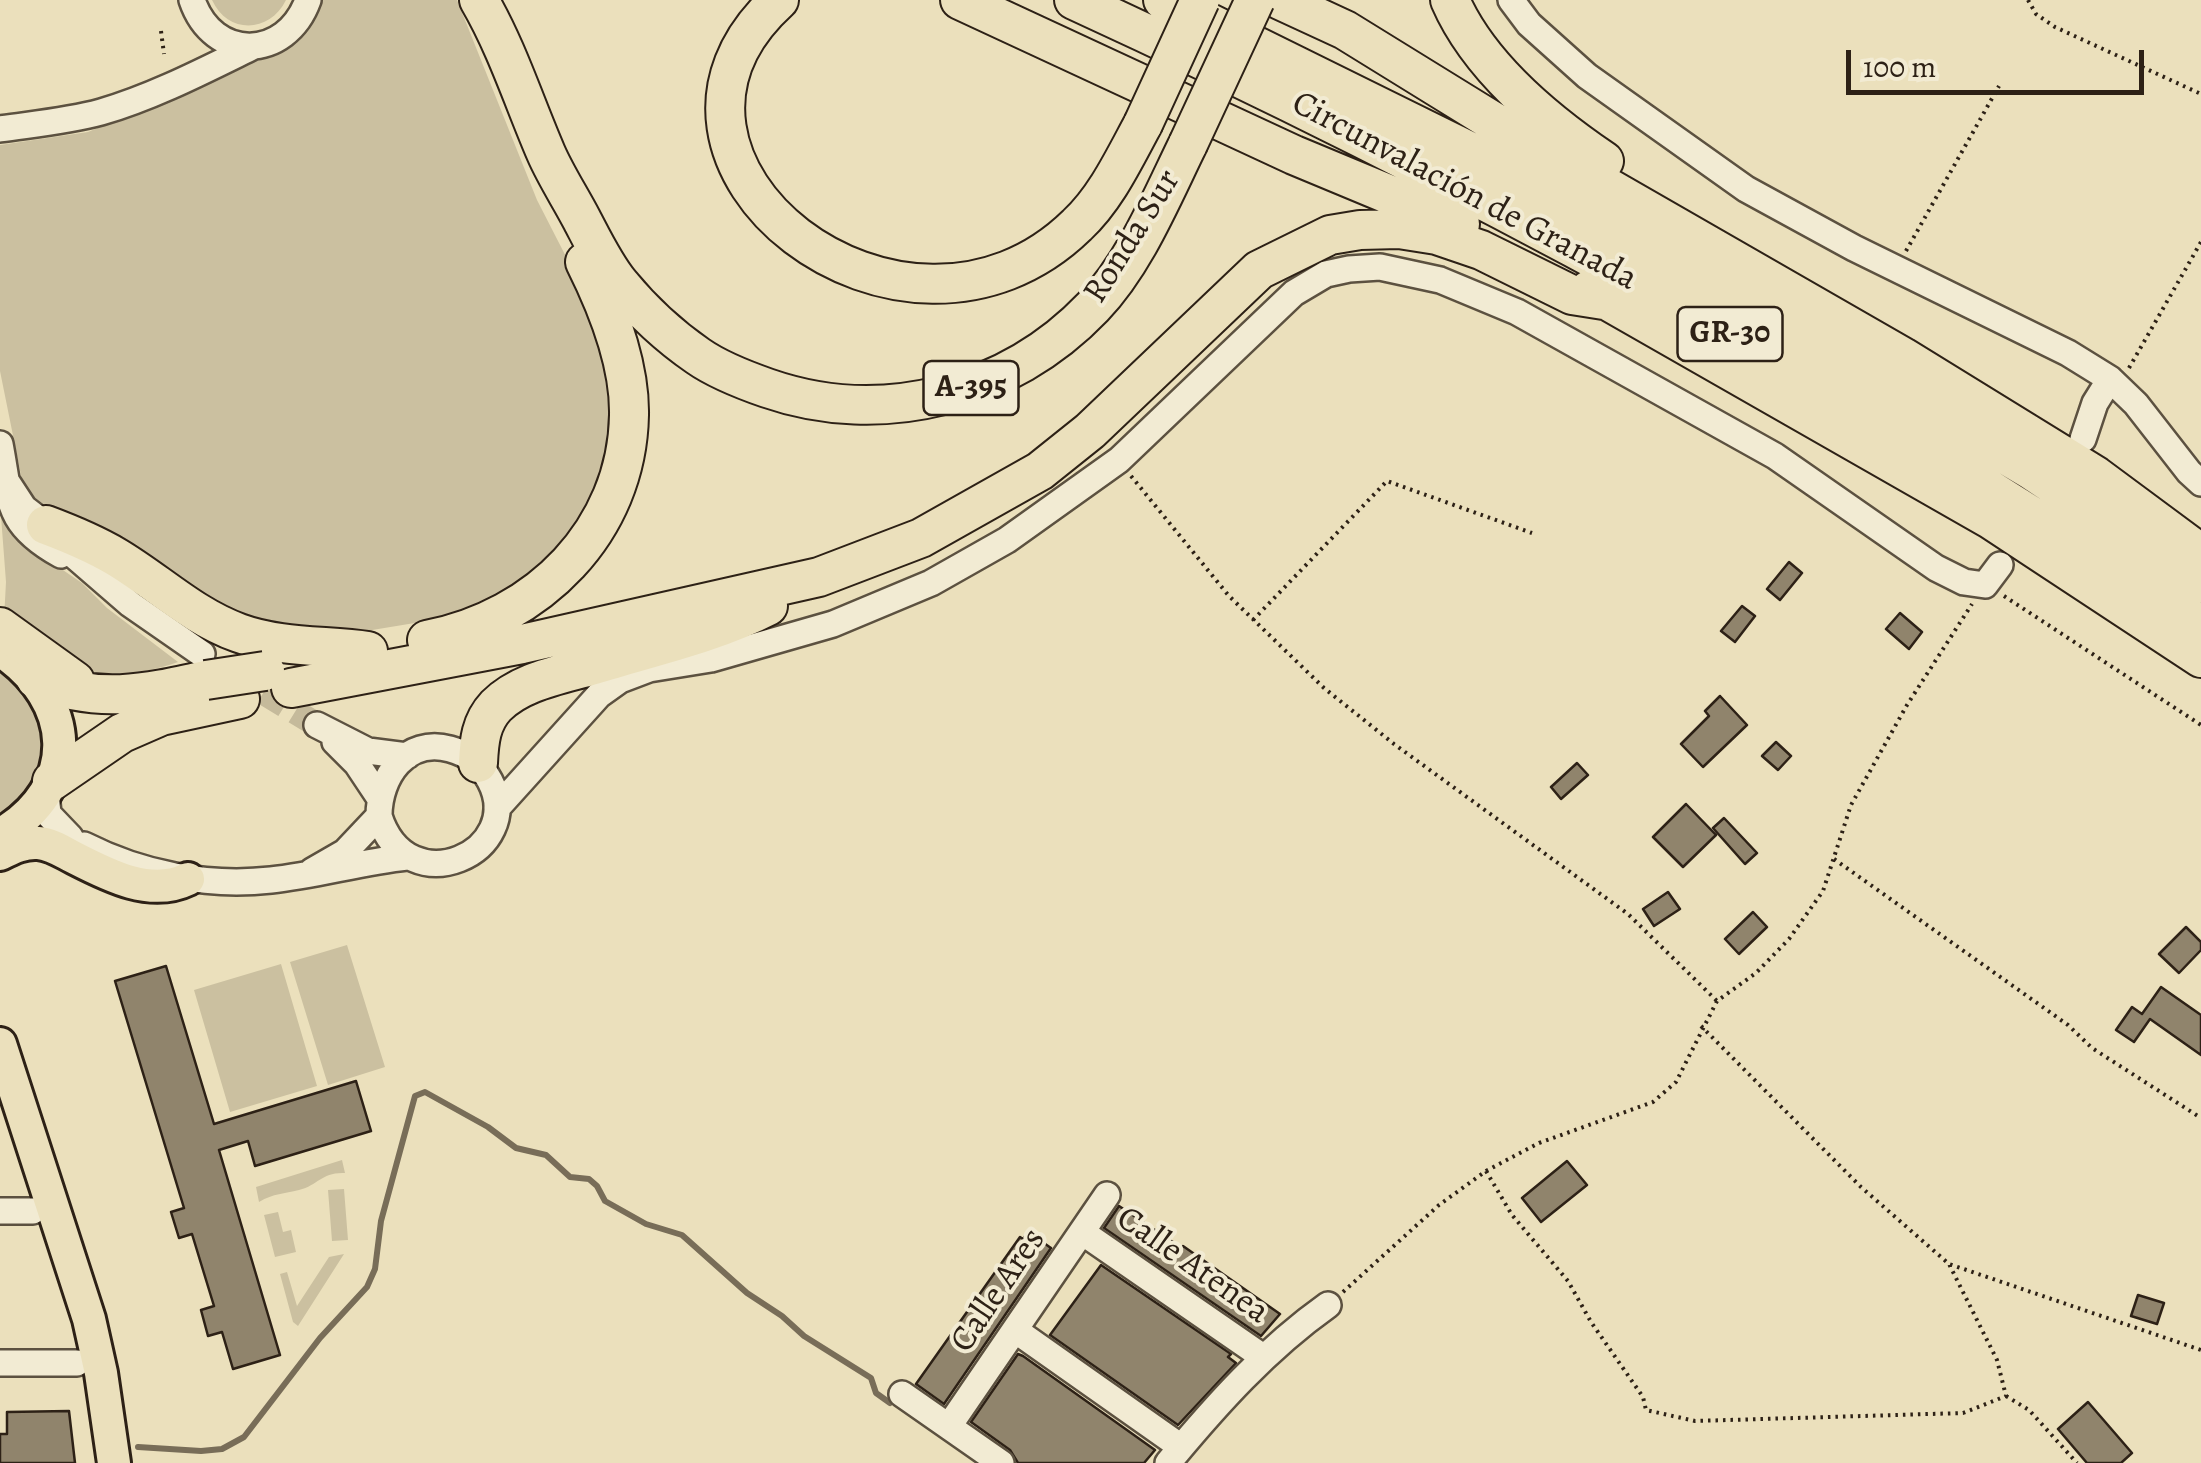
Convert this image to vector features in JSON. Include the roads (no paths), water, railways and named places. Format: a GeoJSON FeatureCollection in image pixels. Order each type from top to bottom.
{"type":"FeatureCollection","features":[{"type":"Feature","properties":{"kind":"highway"},"geometry":{"type":"LineString","coordinates":[[49,787],[122,733],[161,716],[368,652],[450,636],[492,620],[530,600],[564,572],[593,535],[611,501],[624,462],[630,412],[620,354],[604,300],[556,192],[548,156],[480,0]]}},
{"type":"Feature","properties":{"kind":"highway"},"geometry":{"type":"LineString","coordinates":[[779,0],[754,22],[731,68],[726,100],[734,155],[766,208],[815,251],[863,272],[912,284],[984,278],[1022,264],[1080,224],[1105,191],[1143,124],[1200,0]]}},
{"type":"Feature","properties":{"kind":"highway"},"geometry":{"type":"LineString","coordinates":[[960,0],[1294,155],[1444,216],[1536,260],[1990,520],[2201,658]]}},
{"type":"Feature","properties":{"kind":"highway","name":"Circunvalación de Granada"},"geometry":{"type":"LineString","coordinates":[[1074,0],[1302,106],[1645,286],[2011,502],[2201,625]]}},
{"type":"Feature","properties":{"kind":"highway","name":"Circunvalación de Granada"},"geometry":{"type":"LineString","coordinates":[[1163,0],[1426,129],[1642,242],[2030,470],[2201,583]]}},
{"type":"Feature","properties":{"kind":"highway","name":"Ronda Sur"},"geometry":{"type":"LineString","coordinates":[[548,156],[617,281],[655,323],[700,358],[789,396],[827,403],[911,402],[965,391],[1040,354],[1096,304],[1126,263],[1188,144],[1255,0]]}},
{"type":"Feature","properties":{"kind":"highway"},"geometry":{"type":"LineString","coordinates":[[1280,0],[1345,30],[1494,122],[1902,357],[2096,476],[2201,554]]}},
{"type":"Feature","properties":{"kind":"highway"},"geometry":{"type":"LineString","coordinates":[[1450,0],[1523,99],[1568,136],[1689,219],[1733,259]]}},
{"type":"Feature","properties":{"kind":"highway"},"geometry":{"type":"LineString","coordinates":[[481,766],[481,730],[488,716],[498,704],[525,686],[749,616],[819,577],[921,538],[1040,471],[1090,432],[1259,270],[1330,236],[1398,229],[1437,235],[1481,250],[1572,295],[1610,301]]}},
{"type":"Feature","properties":{"kind":"highway"},"geometry":{"type":"LineString","coordinates":[[46,525],[115,556],[189,609],[240,634],[276,643],[368,652]]}},
{"type":"Feature","properties":{"kind":"highway"},"geometry":{"type":"LineString","coordinates":[[36,680],[58,688],[111,696],[160,690],[204,667],[266,686],[522,644],[819,577]]}},
{"type":"Feature","properties":{"kind":"highway"},"geometry":{"type":"LineString","coordinates":[[0,628],[93,695]]}},
{"type":"Feature","properties":{"kind":"main road"},"geometry":{"type":"LineString","coordinates":[[0,650],[47,694],[57,722],[60,749],[49,787],[8,830]]}},
{"type":"Feature","properties":{"kind":"main road"},"geometry":{"type":"LineString","coordinates":[[0,854],[36,843],[50,845],[123,879],[151,887],[172,887],[188,879]]}},
{"type":"Feature","properties":{"kind":"main road"},"geometry":{"type":"LineString","coordinates":[[0,1044],[88,1319],[101,1373],[114,1463]]}},
{"type":"Feature","properties":{"kind":"main road"},"geometry":{"type":"LineString","coordinates":[[0,1110],[77,1363],[91,1463]]}},
{"type":"Feature","properties":{"kind":"street"},"geometry":{"type":"LineString","coordinates":[[192,0],[208,29],[221,39],[254,46]]}},
{"type":"Feature","properties":{"kind":"street"},"geometry":{"type":"LineString","coordinates":[[0,129],[106,110],[254,46],[273,42],[290,31],[308,0]]}},
{"type":"Feature","properties":{"kind":"street"},"geometry":{"type":"LineString","coordinates":[[1511,0],[1529,24],[1587,76],[1746,190],[2068,352],[2110,379],[2136,404],[2188,472],[2201,483]]}},
{"type":"Feature","properties":{"kind":"street"},"geometry":{"type":"LineString","coordinates":[[171,84],[195,59],[208,29]]}},
{"type":"Feature","properties":{"kind":"street"},"geometry":{"type":"LineString","coordinates":[[496,808],[599,694],[620,680],[649,670],[741,652],[833,624],[931,584],[1007,540],[1119,460],[1294,293],[1326,274],[1349,269],[1380,267],[1440,280],[1562,335],[1774,456],[1936,568],[1964,582],[1993,575]]}},
{"type":"Feature","properties":{"kind":"street"},"geometry":{"type":"LineString","coordinates":[[2084,438],[2095,404],[2110,379]]}},
{"type":"Feature","properties":{"kind":"street"},"geometry":{"type":"LineString","coordinates":[[0,444],[14,514],[21,526],[44,545],[96,575]]}},
{"type":"Feature","properties":{"kind":"street"},"geometry":{"type":"LineString","coordinates":[[8,482],[24,508],[46,525],[54,538],[204,667]]}},
{"type":"Feature","properties":{"kind":"street"},"geometry":{"type":"LineString","coordinates":[[407,756],[368,751],[316,725],[357,764],[379,806],[384,832],[407,857]]}},
{"type":"Feature","properties":{"kind":"street"},"geometry":{"type":"LineString","coordinates":[[481,766],[537,754],[559,740]]}},
{"type":"Feature","properties":{"kind":"street"},"geometry":{"type":"LineString","coordinates":[[8,830],[70,838],[146,870],[188,879],[274,880],[407,857],[436,864],[466,858],[482,845],[492,828],[494,788],[481,766],[462,752],[444,747],[424,748],[407,756],[384,780],[379,806],[345,852],[312,871]]}},
{"type":"Feature","properties":{"kind":"street"},"geometry":{"type":"LineString","coordinates":[[49,787],[48,814],[70,838]]}},
{"type":"Feature","properties":{"kind":"street","name":"Calle Ares"},"geometry":{"type":"LineString","coordinates":[[949,1426],[1107,1195]]}},
{"type":"Feature","properties":{"kind":"street"},"geometry":{"type":"LineString","coordinates":[[0,1211],[33,1211]]}},
{"type":"Feature","properties":{"kind":"street","name":"Calle Atenea"},"geometry":{"type":"LineString","coordinates":[[1082,1232],[1263,1357]]}},
{"type":"Feature","properties":{"kind":"street"},"geometry":{"type":"LineString","coordinates":[[1015,1330],[1174,1455],[1263,1357],[1328,1305]]}},
{"type":"Feature","properties":{"kind":"street"},"geometry":{"type":"LineString","coordinates":[[0,1363],[77,1363]]}},
{"type":"Feature","properties":{"kind":"street"},"geometry":{"type":"LineString","coordinates":[[902,1394],[1001,1463]]}},
{"type":"Feature","properties":{"kind":"waterway"},"geometry":{"type":"LineString","coordinates":[[138,1447],[201,1451],[222,1449],[244,1437],[320,1338],[367,1287],[375,1269],[381,1221],[415,1096],[425,1092],[488,1127],[516,1148],[546,1155],[570,1177],[589,1179],[605,1201],[646,1224],[682,1235],[747,1293],[804,1336],[871,1378],[876,1393],[890,1403]]}},
{"type":"Feature","properties":{"kind":"tunnel"},"geometry":{"type":"LineString","coordinates":[[232,673],[317,725]]}}]}
